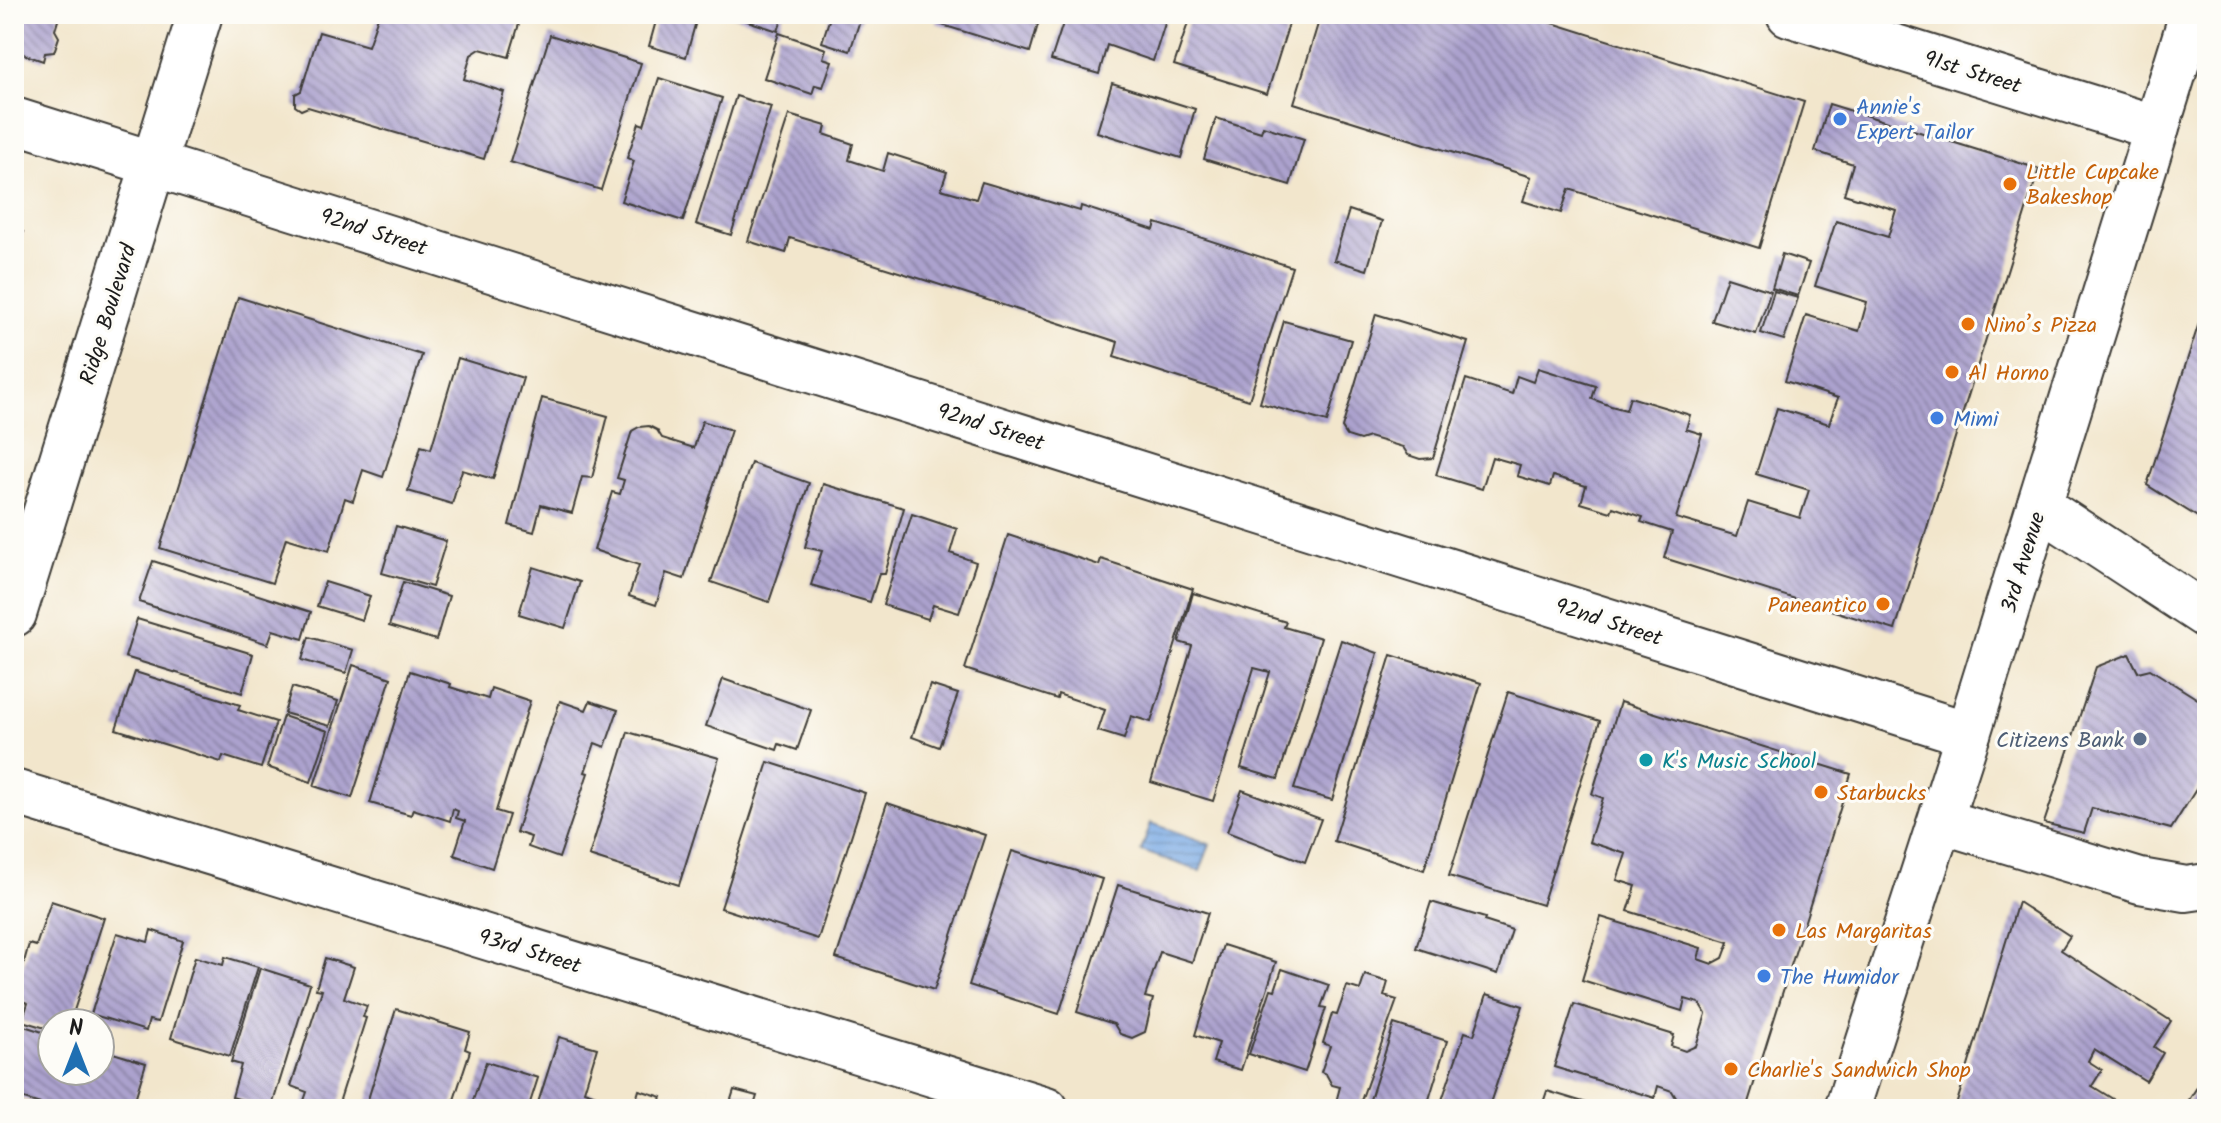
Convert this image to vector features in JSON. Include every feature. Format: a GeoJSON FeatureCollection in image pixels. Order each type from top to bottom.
{"type":"FeatureCollection","features":[{"type":"Feature","properties":{"kind":"street","name":"Ridge Boulevard"},"geometry":{"type":"LineString","coordinates":[[14,614],[200,14]]}},
{"type":"Feature","properties":{"kind":"street","name":"91st Street"},"geometry":{"type":"LineString","coordinates":[[1789,14],[2157,128]]}},
{"type":"Feature","properties":{"kind":"street","name":"3rd Avenue"},"geometry":{"type":"LineString","coordinates":[[1847,1109],[1941,821],[2192,14]]}},
{"type":"Feature","properties":{"kind":"street","name":"92nd Street"},"geometry":{"type":"LineString","coordinates":[[14,120],[1968,734]]}},
{"type":"Feature","properties":{"kind":"street"},"geometry":{"type":"LineString","coordinates":[[2039,506],[2207,616]]}},
{"type":"Feature","properties":{"kind":"street","name":"93rd Street"},"geometry":{"type":"LineString","coordinates":[[14,792],[1046,1109]]}},
{"type":"Feature","properties":{"kind":"street"},"geometry":{"type":"LineString","coordinates":[[1941,821],[2140,881],[2186,889],[2207,886]]}},
{"type":"Feature","properties":{"kind":"water"},"geometry":{"type":"Polygon","coordinates":[[[1151,823],[1210,844],[1200,871],[1141,851],[1151,823]]]}},
{"type":"Feature","properties":{"kind":"building"},"geometry":{"type":"Polygon","coordinates":[[[14,14],[60,14],[55,30],[59,37],[54,52],[45,53],[43,61],[14,51],[14,14]]]}},
{"type":"Feature","properties":{"kind":"building"},"geometry":{"type":"Polygon","coordinates":[[[379,14],[522,14],[509,57],[480,49],[471,55],[464,79],[504,92],[484,159],[308,107],[301,110],[295,106],[295,94],[301,91],[319,32],[368,46],[379,14]]]}},
{"type":"Feature","properties":{"kind":"building"},"geometry":{"type":"Polygon","coordinates":[[[658,14],[698,14],[686,57],[649,46],[658,14]]]}},
{"type":"Feature","properties":{"kind":"building"},"geometry":{"type":"Polygon","coordinates":[[[726,14],[784,14],[778,31],[726,14]]]}},
{"type":"Feature","properties":{"kind":"building"},"geometry":{"type":"Polygon","coordinates":[[[831,14],[862,14],[850,51],[822,42],[831,14]]]}},
{"type":"Feature","properties":{"kind":"building"},"geometry":{"type":"Polygon","coordinates":[[[939,14],[1041,14],[1030,52],[936,23],[939,14]]]}},
{"type":"Feature","properties":{"kind":"building"},"geometry":{"type":"Polygon","coordinates":[[[1066,14],[1168,14],[1153,61],[1107,45],[1099,74],[1051,60],[1066,14]]]}},
{"type":"Feature","properties":{"kind":"building"},"geometry":{"type":"Polygon","coordinates":[[[1191,14],[1292,14],[1267,94],[1174,65],[1191,14]]]}},
{"type":"Feature","properties":{"kind":"building"},"geometry":{"type":"Polygon","coordinates":[[[1321,14],[1524,14],[1804,102],[1759,248],[1569,189],[1561,213],[1523,201],[1531,177],[1294,103],[1321,14]]]}},
{"type":"Feature","properties":{"kind":"building"},"geometry":{"type":"Polygon","coordinates":[[[779,33],[826,49],[823,58],[832,61],[823,87],[815,85],[812,94],[764,78],[779,33]]]}},
{"type":"Feature","properties":{"kind":"building"},"geometry":{"type":"Polygon","coordinates":[[[550,35],[641,63],[601,190],[510,162],[550,35]]]}},
{"type":"Feature","properties":{"kind":"building"},"geometry":{"type":"Polygon","coordinates":[[[659,78],[722,98],[683,221],[621,201],[634,161],[627,158],[639,123],[644,125],[659,78]]]}},
{"type":"Feature","properties":{"kind":"building"},"geometry":{"type":"Polygon","coordinates":[[[1112,83],[1195,109],[1181,158],[1097,132],[1112,83]]]}},
{"type":"Feature","properties":{"kind":"building"},"geometry":{"type":"Polygon","coordinates":[[[736,96],[771,107],[731,235],[696,224],[736,96]]]}},
{"type":"Feature","properties":{"kind":"building"},"geometry":{"type":"Polygon","coordinates":[[[1829,104],[2039,169],[1895,630],[1664,558],[1672,532],[1641,522],[1643,517],[1613,507],[1611,512],[1581,503],[1586,486],[1553,476],[1550,486],[1517,476],[1520,465],[1492,457],[1482,489],[1436,475],[1466,379],[1512,394],[1517,376],[1533,382],[1538,368],[1596,386],[1592,399],[1611,406],[1626,410],[1630,397],[1690,415],[1686,429],[1702,434],[1676,518],[1737,536],[1748,502],[1800,518],[1809,490],[1756,474],[1777,408],[1829,424],[1838,398],[1785,381],[1806,315],[1859,331],[1867,302],[1815,286],[1836,221],[1888,237],[1896,210],[1844,194],[1853,164],[1815,151],[1829,104]]]}},
{"type":"Feature","properties":{"kind":"building"},"geometry":{"type":"Polygon","coordinates":[[[789,115],[826,126],[824,134],[853,144],[849,160],[883,171],[888,153],[947,172],[941,189],[976,199],[982,182],[1080,211],[1081,206],[1154,230],[1156,223],[1292,267],[1249,400],[1114,357],[1118,342],[931,282],[790,238],[786,253],[748,241],[789,115]]]}},
{"type":"Feature","properties":{"kind":"building"},"geometry":{"type":"Polygon","coordinates":[[[1216,118],[1261,132],[1263,126],[1304,139],[1290,185],[1204,159],[1216,118]]]}},
{"type":"Feature","properties":{"kind":"building"},"geometry":{"type":"Polygon","coordinates":[[[1349,210],[1382,221],[1367,270],[1334,260],[1349,210]]]}},
{"type":"Feature","properties":{"kind":"building"},"geometry":{"type":"Polygon","coordinates":[[[14,229],[23,232],[15,258],[14,258],[14,229]]]}},
{"type":"Feature","properties":{"kind":"building"},"geometry":{"type":"Polygon","coordinates":[[[1782,254],[1809,263],[1798,296],[1772,288],[1782,254]]]}},
{"type":"Feature","properties":{"kind":"building"},"geometry":{"type":"Polygon","coordinates":[[[1727,277],[1771,291],[1756,334],[1712,321],[1727,277]]]}},
{"type":"Feature","properties":{"kind":"building"},"geometry":{"type":"Polygon","coordinates":[[[1774,291],[1798,298],[1784,340],[1761,333],[1774,291]]]}},
{"type":"Feature","properties":{"kind":"building"},"geometry":{"type":"Polygon","coordinates":[[[238,297],[422,355],[383,477],[363,470],[353,501],[345,498],[329,551],[286,538],[272,583],[160,548],[238,297]]]}},
{"type":"Feature","properties":{"kind":"building"},"geometry":{"type":"Polygon","coordinates":[[[2207,298],[2207,523],[2147,485],[2207,298]]]}},
{"type":"Feature","properties":{"kind":"building"},"geometry":{"type":"Polygon","coordinates":[[[1376,314],[1468,342],[1433,458],[1420,459],[1408,455],[1403,447],[1369,437],[1360,440],[1347,436],[1342,428],[1376,314]]]}},
{"type":"Feature","properties":{"kind":"building"},"geometry":{"type":"Polygon","coordinates":[[[1284,321],[1351,340],[1327,422],[1260,403],[1284,321]]]}},
{"type":"Feature","properties":{"kind":"building"},"geometry":{"type":"Polygon","coordinates":[[[458,358],[523,378],[493,479],[462,470],[452,504],[408,491],[421,446],[431,449],[458,358]]]}},
{"type":"Feature","properties":{"kind":"building"},"geometry":{"type":"Polygon","coordinates":[[[542,398],[608,416],[592,478],[582,477],[572,513],[541,505],[534,532],[509,525],[542,398]]]}},
{"type":"Feature","properties":{"kind":"building"},"geometry":{"type":"Polygon","coordinates":[[[702,421],[731,430],[684,579],[666,573],[656,605],[629,596],[639,565],[594,550],[612,492],[620,494],[624,480],[617,478],[632,431],[649,426],[657,430],[662,438],[694,448],[702,421]]]}},
{"type":"Feature","properties":{"kind":"building"},"geometry":{"type":"Polygon","coordinates":[[[751,463],[809,483],[769,602],[711,582],[751,463]]]}},
{"type":"Feature","properties":{"kind":"building"},"geometry":{"type":"Polygon","coordinates":[[[823,484],[904,508],[885,574],[879,574],[870,602],[811,585],[822,551],[805,547],[823,484]]]}},
{"type":"Feature","properties":{"kind":"building"},"geometry":{"type":"Polygon","coordinates":[[[912,514],[957,529],[950,553],[976,562],[959,613],[933,605],[928,619],[883,605],[912,514]]]}},
{"type":"Feature","properties":{"kind":"building"},"geometry":{"type":"Polygon","coordinates":[[[396,526],[446,541],[432,587],[382,573],[396,526]]]}},
{"type":"Feature","properties":{"kind":"building"},"geometry":{"type":"Polygon","coordinates":[[[1008,535],[1099,565],[1101,559],[1193,589],[1151,722],[1131,716],[1124,739],[1098,731],[1105,710],[1058,694],[1057,699],[965,669],[1008,535]]]}},
{"type":"Feature","properties":{"kind":"building"},"geometry":{"type":"Polygon","coordinates":[[[153,561],[311,612],[303,639],[273,630],[268,644],[139,602],[153,561]]]}},
{"type":"Feature","properties":{"kind":"building"},"geometry":{"type":"Polygon","coordinates":[[[533,567],[580,582],[565,628],[519,614],[533,567]]]}},
{"type":"Feature","properties":{"kind":"building"},"geometry":{"type":"Polygon","coordinates":[[[325,582],[370,596],[362,620],[317,606],[325,582]]]}},
{"type":"Feature","properties":{"kind":"building"},"geometry":{"type":"Polygon","coordinates":[[[403,582],[449,596],[436,640],[389,626],[403,582]]]}},
{"type":"Feature","properties":{"kind":"building"},"geometry":{"type":"Polygon","coordinates":[[[1193,593],[1286,622],[1284,627],[1321,638],[1278,779],[1241,768],[1270,672],[1254,668],[1213,801],[1151,782],[1192,646],[1179,642],[1193,593]]]}},
{"type":"Feature","properties":{"kind":"building"},"geometry":{"type":"Polygon","coordinates":[[[137,619],[253,654],[242,693],[125,657],[137,619]]]}},
{"type":"Feature","properties":{"kind":"building"},"geometry":{"type":"Polygon","coordinates":[[[309,637],[353,650],[346,673],[302,660],[309,637]]]}},
{"type":"Feature","properties":{"kind":"building"},"geometry":{"type":"Polygon","coordinates":[[[1341,640],[1378,653],[1332,800],[1294,789],[1341,640]]]}},
{"type":"Feature","properties":{"kind":"building","name":"Citizens Bank"},"geometry":{"type":"Polygon","coordinates":[[[2129,654],[2138,672],[2150,669],[2207,705],[2207,772],[2171,829],[2092,808],[2084,833],[2044,823],[2096,667],[2129,654]]]}},
{"type":"Feature","properties":{"kind":"building"},"geometry":{"type":"Polygon","coordinates":[[[1391,655],[1481,683],[1424,870],[1334,841],[1391,655]]]}},
{"type":"Feature","properties":{"kind":"building"},"geometry":{"type":"Polygon","coordinates":[[[353,665],[391,678],[352,798],[314,786],[353,665]]]}},
{"type":"Feature","properties":{"kind":"building"},"geometry":{"type":"Polygon","coordinates":[[[410,671],[488,699],[491,688],[530,701],[496,811],[509,815],[492,868],[454,855],[465,821],[456,818],[458,811],[453,809],[450,821],[413,809],[411,815],[370,803],[410,671]]]}},
{"type":"Feature","properties":{"kind":"building"},"geometry":{"type":"Polygon","coordinates":[[[135,672],[240,705],[238,710],[276,722],[261,768],[223,756],[221,762],[116,729],[135,672]]]}},
{"type":"Feature","properties":{"kind":"building"},"geometry":{"type":"Polygon","coordinates":[[[723,679],[811,710],[797,750],[779,744],[777,750],[706,726],[723,679]]]}},
{"type":"Feature","properties":{"kind":"building"},"geometry":{"type":"Polygon","coordinates":[[[930,685],[958,694],[939,747],[912,737],[930,685]]]}},
{"type":"Feature","properties":{"kind":"building"},"geometry":{"type":"Polygon","coordinates":[[[292,687],[338,701],[330,726],[284,713],[292,687]]]}},
{"type":"Feature","properties":{"kind":"building"},"geometry":{"type":"Polygon","coordinates":[[[1508,692],[1600,721],[1542,905],[1449,876],[1508,692]]]}},
{"type":"Feature","properties":{"kind":"building"},"geometry":{"type":"Polygon","coordinates":[[[560,701],[586,710],[590,701],[618,710],[605,747],[595,743],[559,858],[528,847],[531,837],[516,832],[560,701]]]}},
{"type":"Feature","properties":{"kind":"building"},"geometry":{"type":"Polygon","coordinates":[[[1620,702],[1851,774],[1746,1109],[1676,1109],[1678,1101],[1672,1091],[1658,1086],[1655,1098],[1554,1067],[1574,1004],[1674,1035],[1671,1046],[1685,1051],[1696,1046],[1706,1014],[1699,1003],[1685,999],[1682,1011],[1582,980],[1601,917],[1701,948],[1698,959],[1712,964],[1723,958],[1729,942],[1628,911],[1636,886],[1617,880],[1626,854],[1589,842],[1603,798],[1592,794],[1620,702]]]}},
{"type":"Feature","properties":{"kind":"building"},"geometry":{"type":"Polygon","coordinates":[[[283,716],[328,731],[311,782],[267,767],[283,716]]]}},
{"type":"Feature","properties":{"kind":"building"},"geometry":{"type":"Polygon","coordinates":[[[628,732],[719,758],[679,885],[589,856],[628,732]]]}},
{"type":"Feature","properties":{"kind":"building"},"geometry":{"type":"Polygon","coordinates":[[[768,762],[865,793],[818,939],[721,908],[768,762]]]}},
{"type":"Feature","properties":{"kind":"building"},"geometry":{"type":"Polygon","coordinates":[[[1242,790],[1321,819],[1305,862],[1227,832],[1242,790]]]}},
{"type":"Feature","properties":{"kind":"building"},"geometry":{"type":"Polygon","coordinates":[[[887,803],[985,835],[934,990],[836,958],[887,803]]]}},
{"type":"Feature","properties":{"kind":"building"},"geometry":{"type":"Polygon","coordinates":[[[1012,851],[1102,879],[1059,1014],[969,985],[1012,851]]]}},
{"type":"Feature","properties":{"kind":"building"},"geometry":{"type":"Polygon","coordinates":[[[1118,885],[1208,913],[1192,962],[1160,952],[1145,997],[1153,999],[1145,1032],[1132,1038],[1120,1034],[1114,1024],[1077,1012],[1118,885]]]}},
{"type":"Feature","properties":{"kind":"building"},"geometry":{"type":"Polygon","coordinates":[[[51,901],[104,918],[75,1007],[36,1007],[36,1025],[22,1021],[28,1003],[14,998],[29,944],[36,946],[51,901]]]}},
{"type":"Feature","properties":{"kind":"building"},"geometry":{"type":"Polygon","coordinates":[[[1431,902],[1485,918],[1484,921],[1512,930],[1498,974],[1416,948],[1431,902]]]}},
{"type":"Feature","properties":{"kind":"building"},"geometry":{"type":"Polygon","coordinates":[[[2018,902],[2070,936],[2061,950],[2171,1021],[2154,1047],[2163,1053],[2146,1081],[2094,1049],[2088,1061],[2102,1070],[2092,1086],[2129,1109],[1955,1109],[2018,902]]]}},
{"type":"Feature","properties":{"kind":"building"},"geometry":{"type":"Polygon","coordinates":[[[151,930],[183,941],[158,1022],[149,1020],[146,1031],[116,1022],[116,1007],[93,1007],[117,933],[148,942],[151,930]]]}},
{"type":"Feature","properties":{"kind":"building"},"geometry":{"type":"Polygon","coordinates":[[[1223,945],[1276,962],[1241,1070],[1213,1062],[1219,1043],[1195,1035],[1223,945]]]}},
{"type":"Feature","properties":{"kind":"building"},"geometry":{"type":"Polygon","coordinates":[[[195,957],[223,965],[225,957],[258,967],[230,1056],[171,1038],[195,957]]]}},
{"type":"Feature","properties":{"kind":"building"},"geometry":{"type":"Polygon","coordinates":[[[325,958],[354,967],[344,998],[367,1006],[363,1017],[366,1018],[337,1109],[301,1109],[307,1092],[291,1086],[322,990],[316,989],[325,958]]]}},
{"type":"Feature","properties":{"kind":"building"},"geometry":{"type":"Polygon","coordinates":[[[260,968],[310,984],[271,1109],[232,1097],[241,1065],[231,1062],[260,968]]]}},
{"type":"Feature","properties":{"kind":"building"},"geometry":{"type":"Polygon","coordinates":[[[1282,969],[1329,985],[1321,1007],[1326,1008],[1305,1072],[1249,1054],[1271,989],[1275,990],[1282,969]]]}},
{"type":"Feature","properties":{"kind":"building"},"geometry":{"type":"Polygon","coordinates":[[[1365,975],[1388,982],[1384,996],[1397,1000],[1358,1109],[1336,1102],[1340,1087],[1332,1085],[1326,1074],[1321,1072],[1330,1046],[1323,1043],[1332,1014],[1337,1015],[1347,986],[1360,990],[1365,975]]]}},
{"type":"Feature","properties":{"kind":"building"},"geometry":{"type":"Polygon","coordinates":[[[1487,994],[1523,1006],[1488,1109],[1439,1109],[1465,1032],[1474,1035],[1487,994]]]}},
{"type":"Feature","properties":{"kind":"building"},"geometry":{"type":"Polygon","coordinates":[[[396,1009],[470,1032],[465,1049],[470,1051],[451,1109],[365,1109],[396,1009]]]}},
{"type":"Feature","properties":{"kind":"building"},"geometry":{"type":"Polygon","coordinates":[[[1394,1024],[1447,1041],[1426,1109],[1367,1109],[1394,1024]]]}},
{"type":"Feature","properties":{"kind":"building"},"geometry":{"type":"Polygon","coordinates":[[[24,1026],[36,1030],[36,1087],[116,1087],[116,1054],[146,1063],[132,1109],[57,1109],[14,1096],[14,1032],[22,1034],[24,1026]]]}},
{"type":"Feature","properties":{"kind":"building"},"geometry":{"type":"Polygon","coordinates":[[[559,1037],[597,1048],[584,1091],[596,1095],[592,1109],[536,1109],[559,1037]]]}},
{"type":"Feature","properties":{"kind":"building"},"geometry":{"type":"Polygon","coordinates":[[[486,1062],[538,1078],[528,1109],[470,1109],[486,1062]]]}},
{"type":"Feature","properties":{"kind":"building"},"geometry":{"type":"Polygon","coordinates":[[[2207,1072],[2207,1109],[2183,1109],[2207,1072]]]}},
{"type":"Feature","properties":{"kind":"building"},"geometry":{"type":"Polygon","coordinates":[[[639,1090],[662,1097],[658,1109],[600,1109],[604,1097],[634,1107],[639,1090]]]}},
{"type":"Feature","properties":{"kind":"building"},"geometry":{"type":"Polygon","coordinates":[[[734,1090],[757,1096],[753,1109],[728,1109],[734,1090]]]}},
{"type":"Feature","properties":{"kind":"building"},"geometry":{"type":"Polygon","coordinates":[[[1547,1091],[1603,1108],[1603,1109],[1541,1109],[1547,1091]]]}},
{"type":"Feature","properties":{"kind":"place","name":"Annie's Expert Tailor"},"geometry":{"type":"Point","coordinates":[1840,119]}},
{"type":"Feature","properties":{"kind":"place","name":"Little Cupcake Bakeshop"},"geometry":{"type":"Point","coordinates":[2010,184]}},
{"type":"Feature","properties":{"kind":"place","name":"Nino’s Pizza"},"geometry":{"type":"Point","coordinates":[1968,324]}},
{"type":"Feature","properties":{"kind":"place","name":"Al Horno"},"geometry":{"type":"Point","coordinates":[1952,372]}},
{"type":"Feature","properties":{"kind":"place","name":"Mimi"},"geometry":{"type":"Point","coordinates":[1937,418]}},
{"type":"Feature","properties":{"kind":"place","name":"Paneantico"},"geometry":{"type":"Point","coordinates":[1883,604]}},
{"type":"Feature","properties":{"kind":"place","name":"Citizens Bank"},"geometry":{"type":"Point","coordinates":[2140,739]}},
{"type":"Feature","properties":{"kind":"place","name":"K's Music School"},"geometry":{"type":"Point","coordinates":[1646,760]}},
{"type":"Feature","properties":{"kind":"place","name":"Starbucks"},"geometry":{"type":"Point","coordinates":[1821,792]}},
{"type":"Feature","properties":{"kind":"place","name":"Las Margaritas"},"geometry":{"type":"Point","coordinates":[1779,930]}},
{"type":"Feature","properties":{"kind":"place","name":"The Humidor"},"geometry":{"type":"Point","coordinates":[1764,976]}},
{"type":"Feature","properties":{"kind":"place","name":"Charlie's Sandwich Shop"},"geometry":{"type":"Point","coordinates":[1731,1069]}}]}
